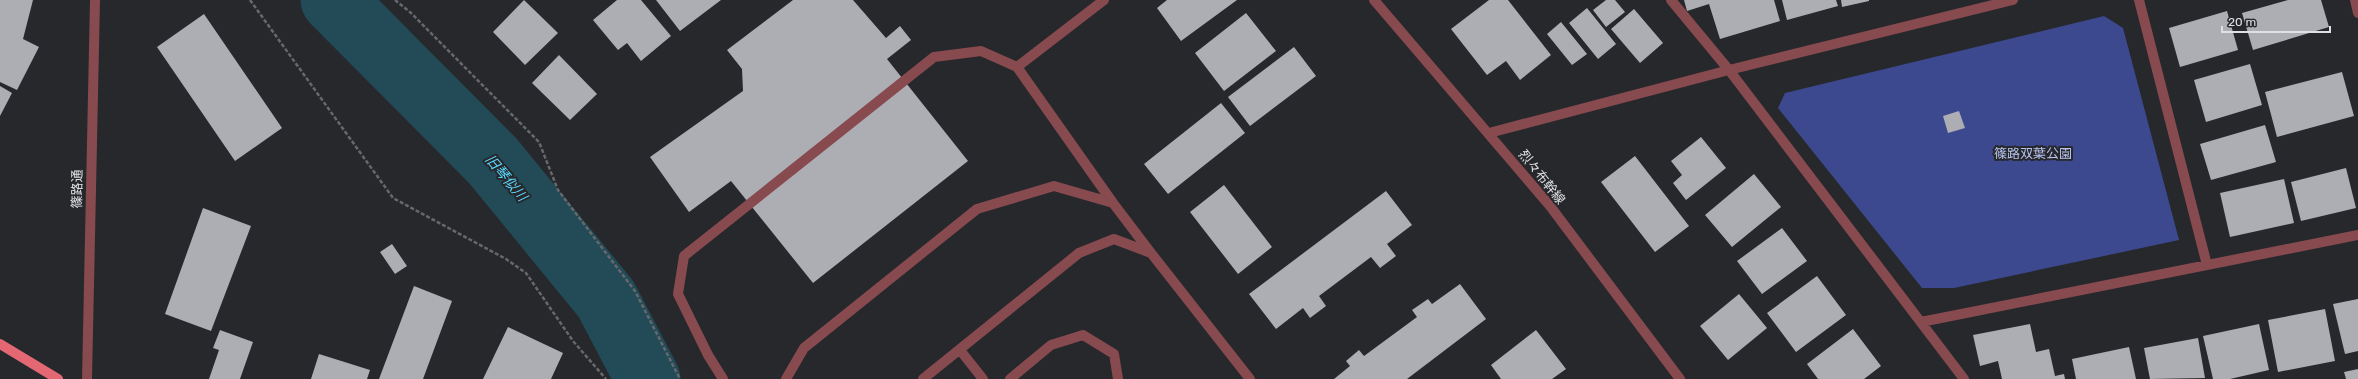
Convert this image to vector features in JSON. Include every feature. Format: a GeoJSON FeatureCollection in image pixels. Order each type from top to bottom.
{"type":"FeatureCollection","features":[{"type":"Feature","properties":{"kind":"main road"},"geometry":{"type":"LineString","coordinates":[[0,344],[58,379]]}},
{"type":"Feature","properties":{"kind":"street","name":"篠路通"},"geometry":{"type":"LineString","coordinates":[[87,379],[95,0]]}},
{"type":"Feature","properties":{"kind":"street"},"geometry":{"type":"LineString","coordinates":[[1017,67],[1104,0]]}},
{"type":"Feature","properties":{"kind":"street","name":"烈々布幹線"},"geometry":{"type":"LineString","coordinates":[[1374,0],[1550,206],[1680,379]]}},
{"type":"Feature","properties":{"kind":"street"},"geometry":{"type":"LineString","coordinates":[[1671,0],[1729,70],[1964,379]]}},
{"type":"Feature","properties":{"kind":"street"},"geometry":{"type":"LineString","coordinates":[[1489,133],[1729,70],[2012,0]]}},
{"type":"Feature","properties":{"kind":"street"},"geometry":{"type":"LineString","coordinates":[[2139,0],[2207,265]]}},
{"type":"Feature","properties":{"kind":"street"},"geometry":{"type":"LineString","coordinates":[[2354,0],[2358,14]]}},
{"type":"Feature","properties":{"kind":"street"},"geometry":{"type":"LineString","coordinates":[[723,379],[708,356],[678,294],[684,256],[934,57],[981,51],[1017,67],[1113,203],[1249,379]]}},
{"type":"Feature","properties":{"kind":"street"},"geometry":{"type":"LineString","coordinates":[[786,379],[804,348],[977,209],[1054,186],[1113,203]]}},
{"type":"Feature","properties":{"kind":"street"},"geometry":{"type":"LineString","coordinates":[[1920,322],[2358,235]]}},
{"type":"Feature","properties":{"kind":"street"},"geometry":{"type":"LineString","coordinates":[[923,379],[1079,252],[1114,239],[1151,253]]}},
{"type":"Feature","properties":{"kind":"street"},"geometry":{"type":"LineString","coordinates":[[1010,379],[1051,345],[1083,336],[1114,354],[1118,379]]}},
{"type":"Feature","properties":{"kind":"street"},"geometry":{"type":"LineString","coordinates":[[960,350],[983,379]]}},
{"type":"Feature","properties":{"kind":"path"},"geometry":{"type":"LineString","coordinates":[[250,0],[393,198],[506,259],[526,273],[573,341],[606,379]]}},
{"type":"Feature","properties":{"kind":"path"},"geometry":{"type":"LineString","coordinates":[[395,0],[411,13],[539,142],[558,190],[635,291],[680,379]]}},
{"type":"Feature","properties":{"kind":"green space","name":"篠路双葉公園"},"geometry":{"type":"Polygon","coordinates":[[[2104,16],[2123,28],[2179,240],[1954,288],[1922,288],[1778,108],[1785,93],[2104,16]]]}},
{"type":"Feature","properties":{"kind":"building"},"geometry":{"type":"Polygon","coordinates":[[[0,0],[33,0],[23,39],[39,47],[17,90],[0,82],[0,0]]]}},
{"type":"Feature","properties":{"kind":"building"},"geometry":{"type":"Polygon","coordinates":[[[524,0],[558,33],[525,65],[493,32],[524,0]]]}},
{"type":"Feature","properties":{"kind":"building"},"geometry":{"type":"Polygon","coordinates":[[[617,0],[641,0],[671,36],[641,61],[627,43],[618,50],[593,20],[617,0]]]}},
{"type":"Feature","properties":{"kind":"building"},"geometry":{"type":"Polygon","coordinates":[[[656,0],[721,0],[680,31],[656,0]]]}},
{"type":"Feature","properties":{"kind":"building"},"geometry":{"type":"Polygon","coordinates":[[[793,0],[853,0],[886,38],[900,26],[911,40],[887,59],[968,161],[813,283],[731,181],[689,212],[650,157],[743,91],[742,69],[727,50],[793,0]]]}},
{"type":"Feature","properties":{"kind":"building"},"geometry":{"type":"Polygon","coordinates":[[[1167,0],[1237,0],[1181,41],[1157,8],[1167,0]]]}},
{"type":"Feature","properties":{"kind":"building"},"geometry":{"type":"Polygon","coordinates":[[[1489,0],[1508,0],[1551,55],[1520,80],[1506,61],[1487,75],[1451,29],[1489,0]]]}},
{"type":"Feature","properties":{"kind":"building"},"geometry":{"type":"Polygon","coordinates":[[[1606,0],[1615,0],[1625,12],[1606,27],[1593,10],[1606,0]]]}},
{"type":"Feature","properties":{"kind":"building"},"geometry":{"type":"Polygon","coordinates":[[[1684,0],[1774,0],[1780,21],[1720,39],[1709,4],[1687,11],[1684,0]]]}},
{"type":"Feature","properties":{"kind":"building"},"geometry":{"type":"Polygon","coordinates":[[[1782,0],[1836,0],[1838,6],[1787,20],[1782,0]]]}},
{"type":"Feature","properties":{"kind":"building"},"geometry":{"type":"Polygon","coordinates":[[[1841,0],[1869,0],[1869,1],[1842,7],[1841,0]]]}},
{"type":"Feature","properties":{"kind":"building"},"geometry":{"type":"Polygon","coordinates":[[[2288,0],[2321,0],[2329,27],[2253,50],[2242,13],[2288,0]]]}},
{"type":"Feature","properties":{"kind":"building"},"geometry":{"type":"Polygon","coordinates":[[[1587,8],[1616,44],[1598,59],[1569,23],[1587,8]]]}},
{"type":"Feature","properties":{"kind":"building"},"geometry":{"type":"Polygon","coordinates":[[[1634,9],[1663,43],[1640,63],[1611,29],[1634,9]]]}},
{"type":"Feature","properties":{"kind":"building"},"geometry":{"type":"Polygon","coordinates":[[[2227,11],[2238,50],[2180,67],[2169,28],[2227,11]]]}},
{"type":"Feature","properties":{"kind":"building"},"geometry":{"type":"Polygon","coordinates":[[[1246,13],[1276,51],[1224,91],[1195,53],[1246,13]]]}},
{"type":"Feature","properties":{"kind":"building"},"geometry":{"type":"Polygon","coordinates":[[[204,14],[282,128],[235,161],[157,47],[204,14]]]}},
{"type":"Feature","properties":{"kind":"building"},"geometry":{"type":"Polygon","coordinates":[[[1561,22],[1587,54],[1572,65],[1547,34],[1561,22]]]}},
{"type":"Feature","properties":{"kind":"building"},"geometry":{"type":"Polygon","coordinates":[[[1294,47],[1316,76],[1250,126],[1228,97],[1294,47]]]}},
{"type":"Feature","properties":{"kind":"building"},"geometry":{"type":"Polygon","coordinates":[[[559,55],[597,94],[570,120],[532,83],[559,55]]]}},
{"type":"Feature","properties":{"kind":"building"},"geometry":{"type":"Polygon","coordinates":[[[2250,64],[2262,105],[2206,122],[2194,80],[2250,64]]]}},
{"type":"Feature","properties":{"kind":"building"},"geometry":{"type":"Polygon","coordinates":[[[2342,72],[2354,116],[2277,137],[2265,92],[2342,72]]]}},
{"type":"Feature","properties":{"kind":"building"},"geometry":{"type":"Polygon","coordinates":[[[0,86],[12,93],[0,116],[0,86]]]}},
{"type":"Feature","properties":{"kind":"building"},"geometry":{"type":"Polygon","coordinates":[[[1221,103],[1245,133],[1168,194],[1144,164],[1221,103]]]}},
{"type":"Feature","properties":{"kind":"building"},"geometry":{"type":"Polygon","coordinates":[[[1959,111],[1965,128],[1948,133],[1943,116],[1959,111]]]}},
{"type":"Feature","properties":{"kind":"building"},"geometry":{"type":"Polygon","coordinates":[[[2265,125],[2276,162],[2211,180],[2200,144],[2265,125]]]}},
{"type":"Feature","properties":{"kind":"building"},"geometry":{"type":"Polygon","coordinates":[[[1701,137],[1726,168],[1686,200],[1673,183],[1682,175],[1671,161],[1701,137]]]}},
{"type":"Feature","properties":{"kind":"building"},"geometry":{"type":"Polygon","coordinates":[[[1635,156],[1689,226],[1655,252],[1601,182],[1635,156]]]}},
{"type":"Feature","properties":{"kind":"building"},"geometry":{"type":"Polygon","coordinates":[[[2346,168],[2356,208],[2301,221],[2291,182],[2346,168]]]}},
{"type":"Feature","properties":{"kind":"building"},"geometry":{"type":"Polygon","coordinates":[[[1754,174],[1781,207],[1732,247],[1705,215],[1754,174]]]}},
{"type":"Feature","properties":{"kind":"building"},"geometry":{"type":"Polygon","coordinates":[[[2284,179],[2294,223],[2230,237],[2220,193],[2284,179]]]}},
{"type":"Feature","properties":{"kind":"building"},"geometry":{"type":"Polygon","coordinates":[[[1224,185],[1272,247],[1238,274],[1190,212],[1224,185]]]}},
{"type":"Feature","properties":{"kind":"building"},"geometry":{"type":"Polygon","coordinates":[[[1386,191],[1412,225],[1387,244],[1396,256],[1380,268],[1371,257],[1319,296],[1326,306],[1310,318],[1303,308],[1276,329],[1249,294],[1386,191]]]}},
{"type":"Feature","properties":{"kind":"building"},"geometry":{"type":"Polygon","coordinates":[[[203,208],[251,226],[211,331],[165,314],[203,208]]]}},
{"type":"Feature","properties":{"kind":"building"},"geometry":{"type":"Polygon","coordinates":[[[1782,228],[1807,261],[1762,294],[1737,261],[1782,228]]]}},
{"type":"Feature","properties":{"kind":"building"},"geometry":{"type":"Polygon","coordinates":[[[392,244],[407,266],[395,274],[380,252],[392,244]]]}},
{"type":"Feature","properties":{"kind":"building"},"geometry":{"type":"Polygon","coordinates":[[[1817,276],[1846,315],[1796,352],[1767,313],[1817,276]]]}},
{"type":"Feature","properties":{"kind":"building"},"geometry":{"type":"Polygon","coordinates":[[[1460,284],[1486,319],[1407,379],[1334,379],[1350,366],[1346,361],[1359,350],[1364,356],[1417,317],[1412,310],[1428,299],[1432,304],[1460,284]]]}},
{"type":"Feature","properties":{"kind":"building"},"geometry":{"type":"Polygon","coordinates":[[[414,286],[452,301],[423,379],[379,379],[414,286]]]}},
{"type":"Feature","properties":{"kind":"building"},"geometry":{"type":"Polygon","coordinates":[[[1739,294],[1767,328],[1728,360],[1700,326],[1739,294]]]}},
{"type":"Feature","properties":{"kind":"building"},"geometry":{"type":"Polygon","coordinates":[[[2358,299],[2358,351],[2345,354],[2333,304],[2358,299]]]}},
{"type":"Feature","properties":{"kind":"building"},"geometry":{"type":"Polygon","coordinates":[[[2325,309],[2335,361],[2278,372],[2268,320],[2325,309]]]}},
{"type":"Feature","properties":{"kind":"building"},"geometry":{"type":"Polygon","coordinates":[[[2030,324],[2036,352],[2049,349],[2055,376],[2064,374],[2065,379],[2002,379],[1998,361],[1980,366],[1973,335],[2030,324]]]}},
{"type":"Feature","properties":{"kind":"building"},"geometry":{"type":"Polygon","coordinates":[[[2259,324],[2269,370],[2230,379],[2213,379],[2203,336],[2259,324]]]}},
{"type":"Feature","properties":{"kind":"building"},"geometry":{"type":"Polygon","coordinates":[[[508,327],[563,353],[551,379],[483,379],[508,327]]]}},
{"type":"Feature","properties":{"kind":"building"},"geometry":{"type":"Polygon","coordinates":[[[1853,329],[1881,366],[1864,379],[1818,379],[1807,364],[1853,329]]]}},
{"type":"Feature","properties":{"kind":"building"},"geometry":{"type":"Polygon","coordinates":[[[220,330],[253,342],[240,379],[209,379],[219,350],[213,348],[220,330]]]}},
{"type":"Feature","properties":{"kind":"building"},"geometry":{"type":"Polygon","coordinates":[[[1536,330],[1566,369],[1552,379],[1501,379],[1491,365],[1536,330]]]}},
{"type":"Feature","properties":{"kind":"building"},"geometry":{"type":"Polygon","coordinates":[[[2198,338],[2205,378],[2150,379],[2144,348],[2198,338]]]}},
{"type":"Feature","properties":{"kind":"building"},"geometry":{"type":"Polygon","coordinates":[[[2129,347],[2136,379],[2076,379],[2072,359],[2129,347]]]}},
{"type":"Feature","properties":{"kind":"building"},"geometry":{"type":"Polygon","coordinates":[[[319,354],[370,370],[367,379],[311,379],[319,354]]]}},
{"type":"Feature","properties":{"kind":"building"},"geometry":{"type":"Polygon","coordinates":[[[2358,369],[2358,379],[2346,379],[2344,372],[2358,369]]]}},
{"type":"Feature","properties":{"kind":"waterway","name":"旧琴似川"},"geometry":{"type":"LineString","coordinates":[[333,0],[493,161],[606,299],[648,379]]}}]}
